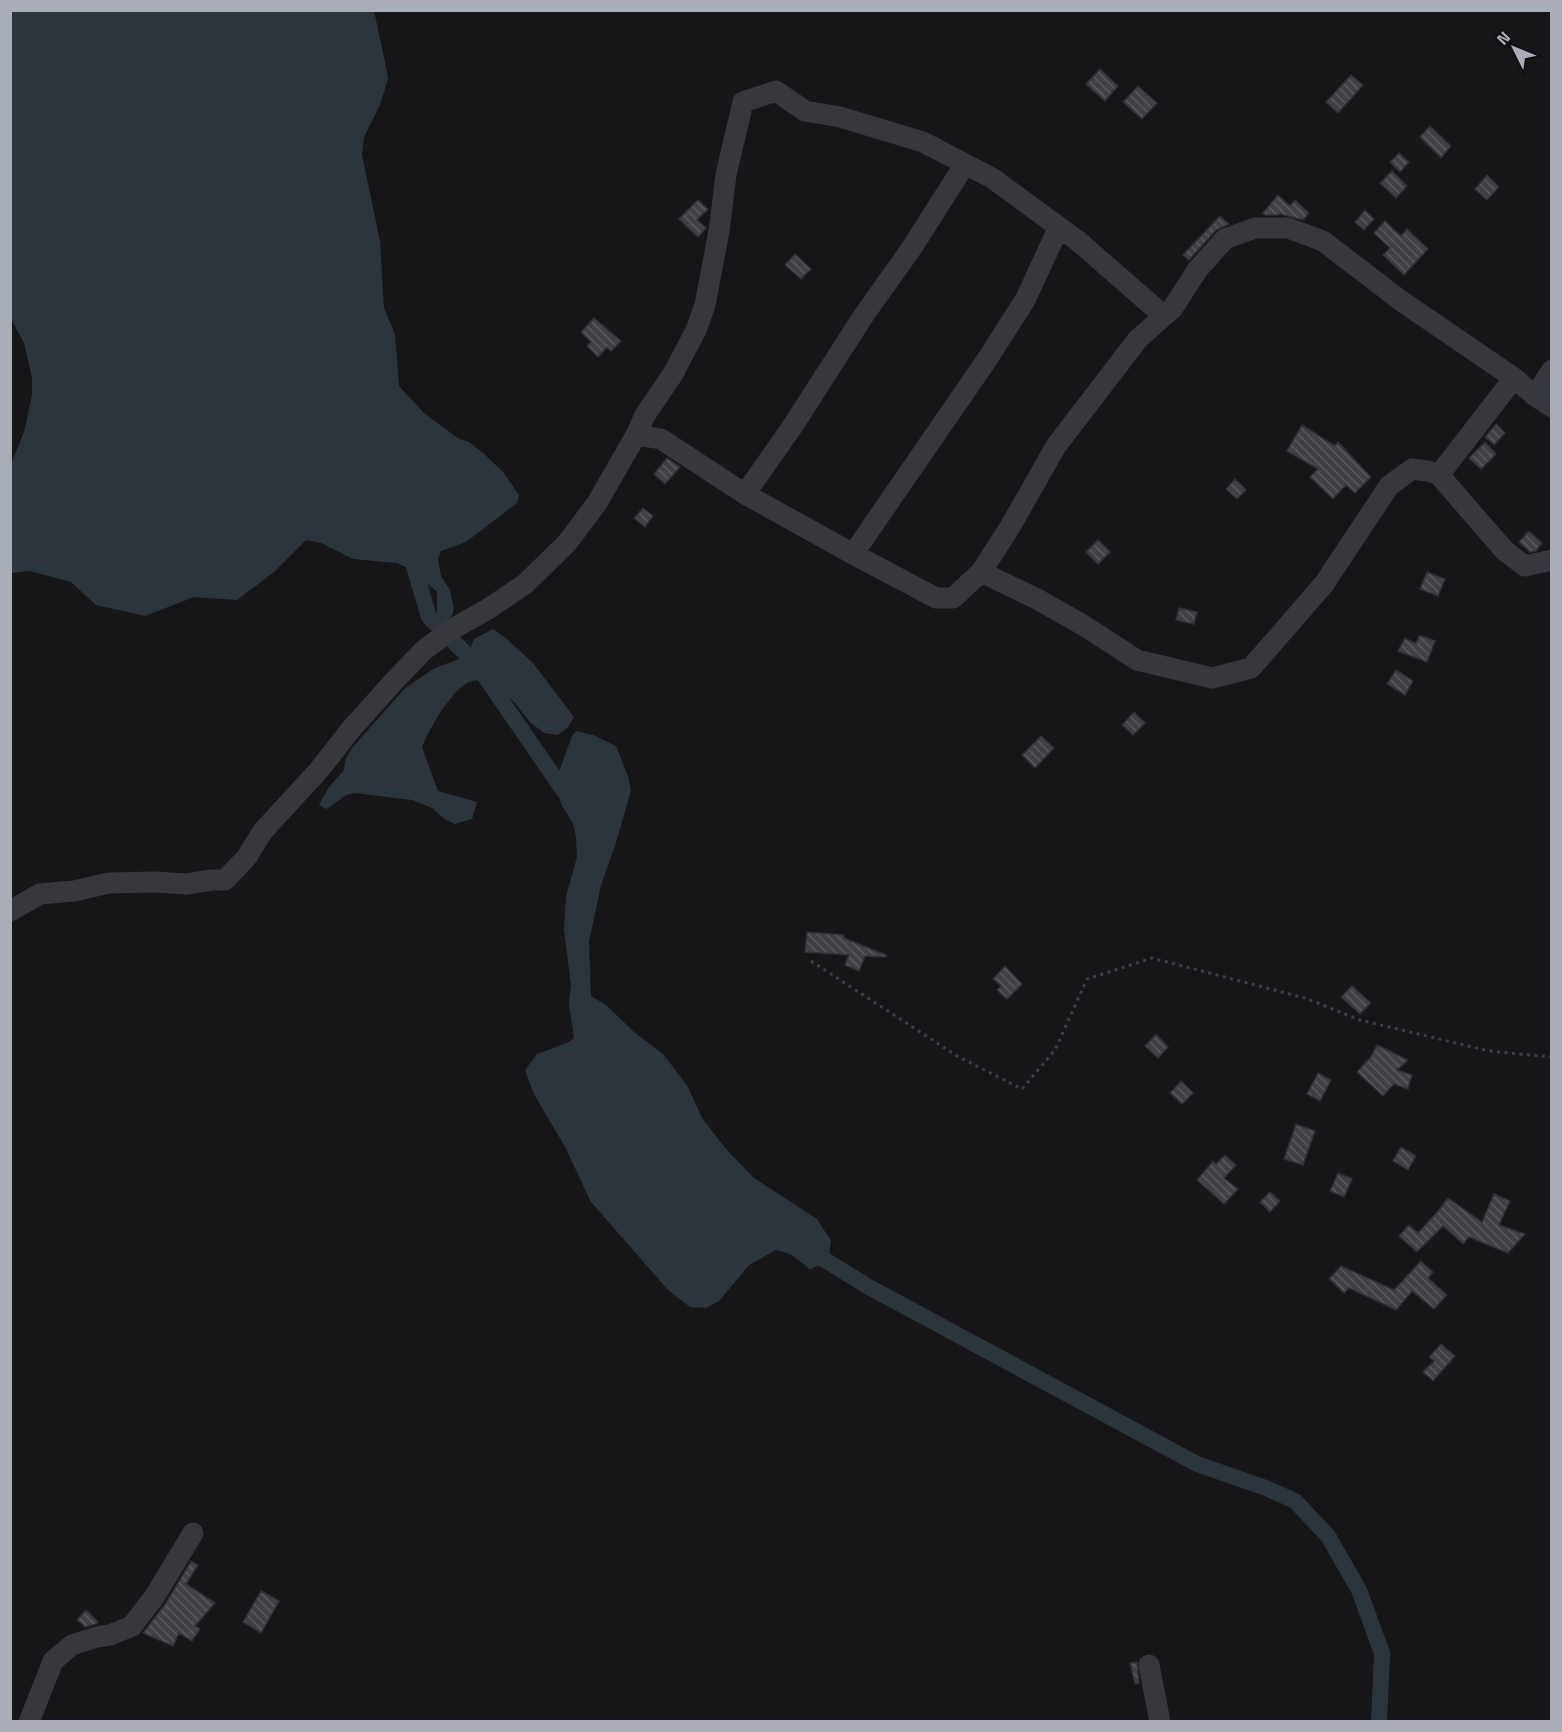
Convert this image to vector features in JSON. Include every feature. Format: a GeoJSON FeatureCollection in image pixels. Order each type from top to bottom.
{"type":"FeatureCollection","features":[{"type":"Feature","properties":{"kind":"street"},"geometry":{"type":"LineString","coordinates":[[10,910],[40,894],[74,891],[109,884],[155,882],[186,884],[225,880],[246,858],[263,831],[319,770],[352,728],[424,650],[454,628],[525,584],[567,543],[597,503],[645,415],[673,374],[705,305],[719,231],[726,175],[744,102],[776,91],[805,111],[840,117],[923,142],[992,178],[1078,241],[1164,316]]}},
{"type":"Feature","properties":{"kind":"street"},"geometry":{"type":"LineString","coordinates":[[745,494],[792,427],[864,315],[911,249],[965,164]]}},
{"type":"Feature","properties":{"kind":"street"},"geometry":{"type":"LineString","coordinates":[[853,554],[986,361],[1025,300],[1059,227]]}},
{"type":"Feature","properties":{"kind":"street"},"geometry":{"type":"LineString","coordinates":[[636,435],[661,439],[745,494],[853,554],[936,598],[953,598],[981,572],[1056,446],[1138,339],[1172,309],[1198,269],[1225,239],[1255,228],[1288,228],[1323,241],[1400,300],[1514,378],[1543,401],[1551,370]]}},
{"type":"Feature","properties":{"kind":"street"},"geometry":{"type":"LineString","coordinates":[[1439,475],[1514,378]]}},
{"type":"Feature","properties":{"kind":"street"},"geometry":{"type":"LineString","coordinates":[[981,572],[1037,599],[1137,660],[1212,678],[1251,668],[1324,584],[1389,486],[1412,469],[1439,475],[1505,551],[1525,566],[1551,560]]}},
{"type":"Feature","properties":{"kind":"street"},"geometry":{"type":"LineString","coordinates":[[29,1722],[54,1661],[72,1645],[110,1635],[132,1626],[155,1596],[193,1533]]}},
{"type":"Feature","properties":{"kind":"street"},"geometry":{"type":"LineString","coordinates":[[1149,1665],[1160,1722]]}},
{"type":"Feature","properties":{"kind":"path"},"geometry":{"type":"LineString","coordinates":[[812,961],[957,1056],[1022,1089],[1054,1050],[1087,979],[1152,958],[1305,998],[1360,1020],[1489,1052],[1551,1057]]}},
{"type":"Feature","properties":{"kind":"shaded area"},"geometry":{"type":"Polygon","coordinates":[[[11,11],[374,11],[388,79],[380,105],[364,137],[362,155],[380,241],[384,308],[395,334],[399,386],[424,413],[459,439],[469,442],[483,453],[503,472],[519,495],[517,503],[466,542],[441,551],[438,559],[441,576],[450,590],[454,609],[452,616],[445,622],[437,619],[437,592],[411,569],[396,563],[353,559],[321,543],[306,540],[274,572],[237,600],[194,597],[145,616],[96,605],[71,582],[30,571],[11,573],[11,464],[24,432],[32,395],[32,378],[24,343],[11,319],[11,11]]]}},
{"type":"Feature","properties":{"kind":"shaded area"},"geometry":{"type":"Polygon","coordinates":[[[493,629],[533,663],[574,717],[568,727],[558,735],[544,733],[530,722],[500,689],[486,680],[471,681],[460,688],[447,703],[422,747],[438,791],[477,802],[472,819],[455,824],[446,820],[432,808],[412,800],[354,793],[346,795],[327,809],[319,805],[329,787],[344,770],[345,761],[351,749],[405,688],[435,668],[467,656],[474,639],[493,629]]]}},
{"type":"Feature","properties":{"kind":"shaded area"},"geometry":{"type":"Polygon","coordinates":[[[576,731],[593,735],[616,746],[628,776],[631,791],[601,885],[589,942],[591,996],[606,1005],[634,1032],[664,1055],[688,1087],[702,1118],[726,1149],[754,1178],[817,1219],[831,1241],[828,1261],[810,1269],[790,1254],[776,1250],[749,1265],[719,1301],[706,1308],[690,1307],[668,1290],[591,1202],[565,1147],[534,1094],[525,1070],[537,1054],[574,1038],[569,1003],[571,985],[564,930],[566,896],[577,857],[576,837],[573,823],[562,806],[557,791],[558,774],[576,731]]]}},
{"type":"Feature","properties":{"kind":"building"},"geometry":{"type":"Polygon","coordinates":[[[1100,69],[1118,86],[1105,101],[1086,84],[1100,69]]]}},
{"type":"Feature","properties":{"kind":"building"},"geometry":{"type":"Polygon","coordinates":[[[1351,75],[1363,85],[1338,113],[1326,102],[1351,75]]]}},
{"type":"Feature","properties":{"kind":"building"},"geometry":{"type":"Polygon","coordinates":[[[1138,86],[1157,103],[1142,119],[1123,102],[1138,86]]]}},
{"type":"Feature","properties":{"kind":"building"},"geometry":{"type":"Polygon","coordinates":[[[1430,126],[1451,146],[1441,158],[1420,137],[1430,126]]]}},
{"type":"Feature","properties":{"kind":"building"},"geometry":{"type":"Polygon","coordinates":[[[1399,153],[1409,162],[1400,172],[1390,162],[1399,153]]]}},
{"type":"Feature","properties":{"kind":"building"},"geometry":{"type":"Polygon","coordinates":[[[1392,171],[1407,186],[1396,198],[1380,183],[1392,171]]]}},
{"type":"Feature","properties":{"kind":"building"},"geometry":{"type":"Polygon","coordinates":[[[1487,175],[1499,187],[1487,200],[1475,189],[1487,175]]]}},
{"type":"Feature","properties":{"kind":"building"},"geometry":{"type":"Polygon","coordinates":[[[1278,195],[1290,206],[1295,200],[1309,213],[1303,220],[1280,214],[1265,215],[1263,213],[1278,195]]]}},
{"type":"Feature","properties":{"kind":"building"},"geometry":{"type":"Polygon","coordinates":[[[698,200],[708,209],[697,220],[706,228],[698,237],[679,219],[698,200]]]}},
{"type":"Feature","properties":{"kind":"building"},"geometry":{"type":"Polygon","coordinates":[[[1365,210],[1374,219],[1364,230],[1355,222],[1365,210]]]}},
{"type":"Feature","properties":{"kind":"building"},"geometry":{"type":"Polygon","coordinates":[[[1220,216],[1229,224],[1216,230],[1189,260],[1183,255],[1220,216]]]}},
{"type":"Feature","properties":{"kind":"building"},"geometry":{"type":"Polygon","coordinates":[[[1385,221],[1401,236],[1407,229],[1428,249],[1404,275],[1383,255],[1390,248],[1374,233],[1385,221]]]}},
{"type":"Feature","properties":{"kind":"building"},"geometry":{"type":"Polygon","coordinates":[[[795,254],[811,269],[801,279],[785,265],[795,254]]]}},
{"type":"Feature","properties":{"kind":"building"},"geometry":{"type":"Polygon","coordinates":[[[594,318],[621,341],[611,351],[607,347],[598,357],[587,346],[591,342],[581,332],[594,318]]]}},
{"type":"Feature","properties":{"kind":"building"},"geometry":{"type":"Polygon","coordinates":[[[1496,424],[1505,433],[1494,445],[1485,437],[1496,424]]]}},
{"type":"Feature","properties":{"kind":"building"},"geometry":{"type":"Polygon","coordinates":[[[1302,425],[1335,446],[1338,442],[1371,477],[1355,493],[1346,485],[1333,499],[1310,477],[1318,469],[1287,451],[1302,425]]]}},
{"type":"Feature","properties":{"kind":"building"},"geometry":{"type":"Polygon","coordinates":[[[1485,442],[1496,454],[1481,469],[1469,458],[1485,442]]]}},
{"type":"Feature","properties":{"kind":"building"},"geometry":{"type":"Polygon","coordinates":[[[667,458],[680,467],[665,484],[654,474],[667,458]]]}},
{"type":"Feature","properties":{"kind":"building"},"geometry":{"type":"Polygon","coordinates":[[[1235,479],[1246,490],[1237,499],[1226,489],[1235,479]]]}},
{"type":"Feature","properties":{"kind":"building"},"geometry":{"type":"Polygon","coordinates":[[[643,508],[653,516],[645,527],[634,518],[643,508]]]}},
{"type":"Feature","properties":{"kind":"building"},"geometry":{"type":"Polygon","coordinates":[[[1529,531],[1542,543],[1536,551],[1530,552],[1519,542],[1529,531]]]}},
{"type":"Feature","properties":{"kind":"building"},"geometry":{"type":"Polygon","coordinates":[[[1098,540],[1110,552],[1098,564],[1086,552],[1098,540]]]}},
{"type":"Feature","properties":{"kind":"building"},"geometry":{"type":"Polygon","coordinates":[[[1427,572],[1445,579],[1438,596],[1420,589],[1427,572]]]}},
{"type":"Feature","properties":{"kind":"building"},"geometry":{"type":"Polygon","coordinates":[[[1179,608],[1197,612],[1194,624],[1176,620],[1179,608]]]}},
{"type":"Feature","properties":{"kind":"building"},"geometry":{"type":"Polygon","coordinates":[[[1419,635],[1435,641],[1427,662],[1398,651],[1405,638],[1416,644],[1419,635]]]}},
{"type":"Feature","properties":{"kind":"building"},"geometry":{"type":"Polygon","coordinates":[[[1396,670],[1413,681],[1405,695],[1387,684],[1396,670]]]}},
{"type":"Feature","properties":{"kind":"building"},"geometry":{"type":"Polygon","coordinates":[[[1134,712],[1145,723],[1133,735],[1122,725],[1134,712]]]}},
{"type":"Feature","properties":{"kind":"building"},"geometry":{"type":"Polygon","coordinates":[[[1041,736],[1054,748],[1035,768],[1022,755],[1041,736]]]}},
{"type":"Feature","properties":{"kind":"building"},"geometry":{"type":"Polygon","coordinates":[[[807,932],[844,935],[844,938],[886,955],[886,957],[865,956],[859,971],[845,965],[849,955],[805,952],[807,932]]]}},
{"type":"Feature","properties":{"kind":"building"},"geometry":{"type":"Polygon","coordinates":[[[1005,966],[1022,984],[1007,999],[997,990],[1001,986],[993,979],[1005,966]]]}},
{"type":"Feature","properties":{"kind":"building"},"geometry":{"type":"Polygon","coordinates":[[[1352,986],[1371,1003],[1360,1014],[1341,997],[1352,986]]]}},
{"type":"Feature","properties":{"kind":"building"},"geometry":{"type":"Polygon","coordinates":[[[1156,1034],[1168,1047],[1158,1058],[1145,1046],[1156,1034]]]}},
{"type":"Feature","properties":{"kind":"building"},"geometry":{"type":"Polygon","coordinates":[[[1377,1045],[1408,1060],[1397,1070],[1412,1075],[1408,1089],[1394,1084],[1383,1096],[1357,1072],[1371,1057],[1377,1045]]]}},
{"type":"Feature","properties":{"kind":"building"},"geometry":{"type":"Polygon","coordinates":[[[1318,1073],[1331,1080],[1320,1101],[1307,1094],[1318,1073]]]}},
{"type":"Feature","properties":{"kind":"building"},"geometry":{"type":"Polygon","coordinates":[[[1181,1081],[1193,1093],[1182,1104],[1170,1093],[1181,1081]]]}},
{"type":"Feature","properties":{"kind":"building"},"geometry":{"type":"Polygon","coordinates":[[[1296,1124],[1315,1131],[1303,1165],[1284,1159],[1296,1124]]]}},
{"type":"Feature","properties":{"kind":"building"},"geometry":{"type":"Polygon","coordinates":[[[1401,1147],[1416,1156],[1408,1170],[1393,1161],[1401,1147]]]}},
{"type":"Feature","properties":{"kind":"building"},"geometry":{"type":"Polygon","coordinates":[[[1225,1155],[1236,1165],[1224,1178],[1238,1189],[1224,1204],[1197,1180],[1213,1161],[1216,1164],[1225,1155]]]}},
{"type":"Feature","properties":{"kind":"building"},"geometry":{"type":"Polygon","coordinates":[[[1338,1173],[1352,1179],[1344,1197],[1330,1191],[1338,1173]]]}},
{"type":"Feature","properties":{"kind":"building"},"geometry":{"type":"Polygon","coordinates":[[[1270,1192],[1280,1201],[1270,1212],[1260,1202],[1270,1192]]]}},
{"type":"Feature","properties":{"kind":"building"},"geometry":{"type":"Polygon","coordinates":[[[1494,1194],[1510,1201],[1499,1225],[1525,1234],[1508,1253],[1469,1237],[1463,1244],[1443,1226],[1417,1252],[1399,1236],[1409,1225],[1418,1233],[1448,1198],[1482,1222],[1494,1194]]]}},
{"type":"Feature","properties":{"kind":"building"},"geometry":{"type":"Polygon","coordinates":[[[1421,1261],[1433,1272],[1428,1278],[1447,1295],[1434,1309],[1412,1291],[1396,1310],[1349,1288],[1344,1293],[1329,1279],[1341,1266],[1394,1290],[1421,1261]]]}},
{"type":"Feature","properties":{"kind":"building"},"geometry":{"type":"Polygon","coordinates":[[[1441,1344],[1455,1356],[1433,1381],[1423,1372],[1434,1361],[1429,1357],[1441,1344]]]}},
{"type":"Feature","properties":{"kind":"building"},"geometry":{"type":"Polygon","coordinates":[[[191,1561],[198,1565],[186,1584],[215,1603],[195,1626],[200,1629],[192,1641],[179,1633],[173,1646],[143,1633],[166,1603],[191,1561]]]}},
{"type":"Feature","properties":{"kind":"building"},"geometry":{"type":"Polygon","coordinates":[[[261,1591],[279,1601],[261,1633],[243,1622],[261,1591]]]}},
{"type":"Feature","properties":{"kind":"building"},"geometry":{"type":"Polygon","coordinates":[[[86,1610],[98,1622],[96,1624],[85,1627],[77,1620],[86,1610]]]}},
{"type":"Feature","properties":{"kind":"building"},"geometry":{"type":"Polygon","coordinates":[[[1137,1662],[1139,1683],[1135,1684],[1130,1663],[1137,1662]]]}},
{"type":"Feature","properties":{"kind":"waterway"},"geometry":{"type":"LineString","coordinates":[[410,553],[429,617],[477,665],[570,800]]}},
{"type":"Feature","properties":{"kind":"waterway"},"geometry":{"type":"LineString","coordinates":[[809,1250],[867,1286],[1197,1464],[1266,1488],[1295,1501],[1328,1536],[1359,1590],[1382,1653],[1379,1722]]}}]}
